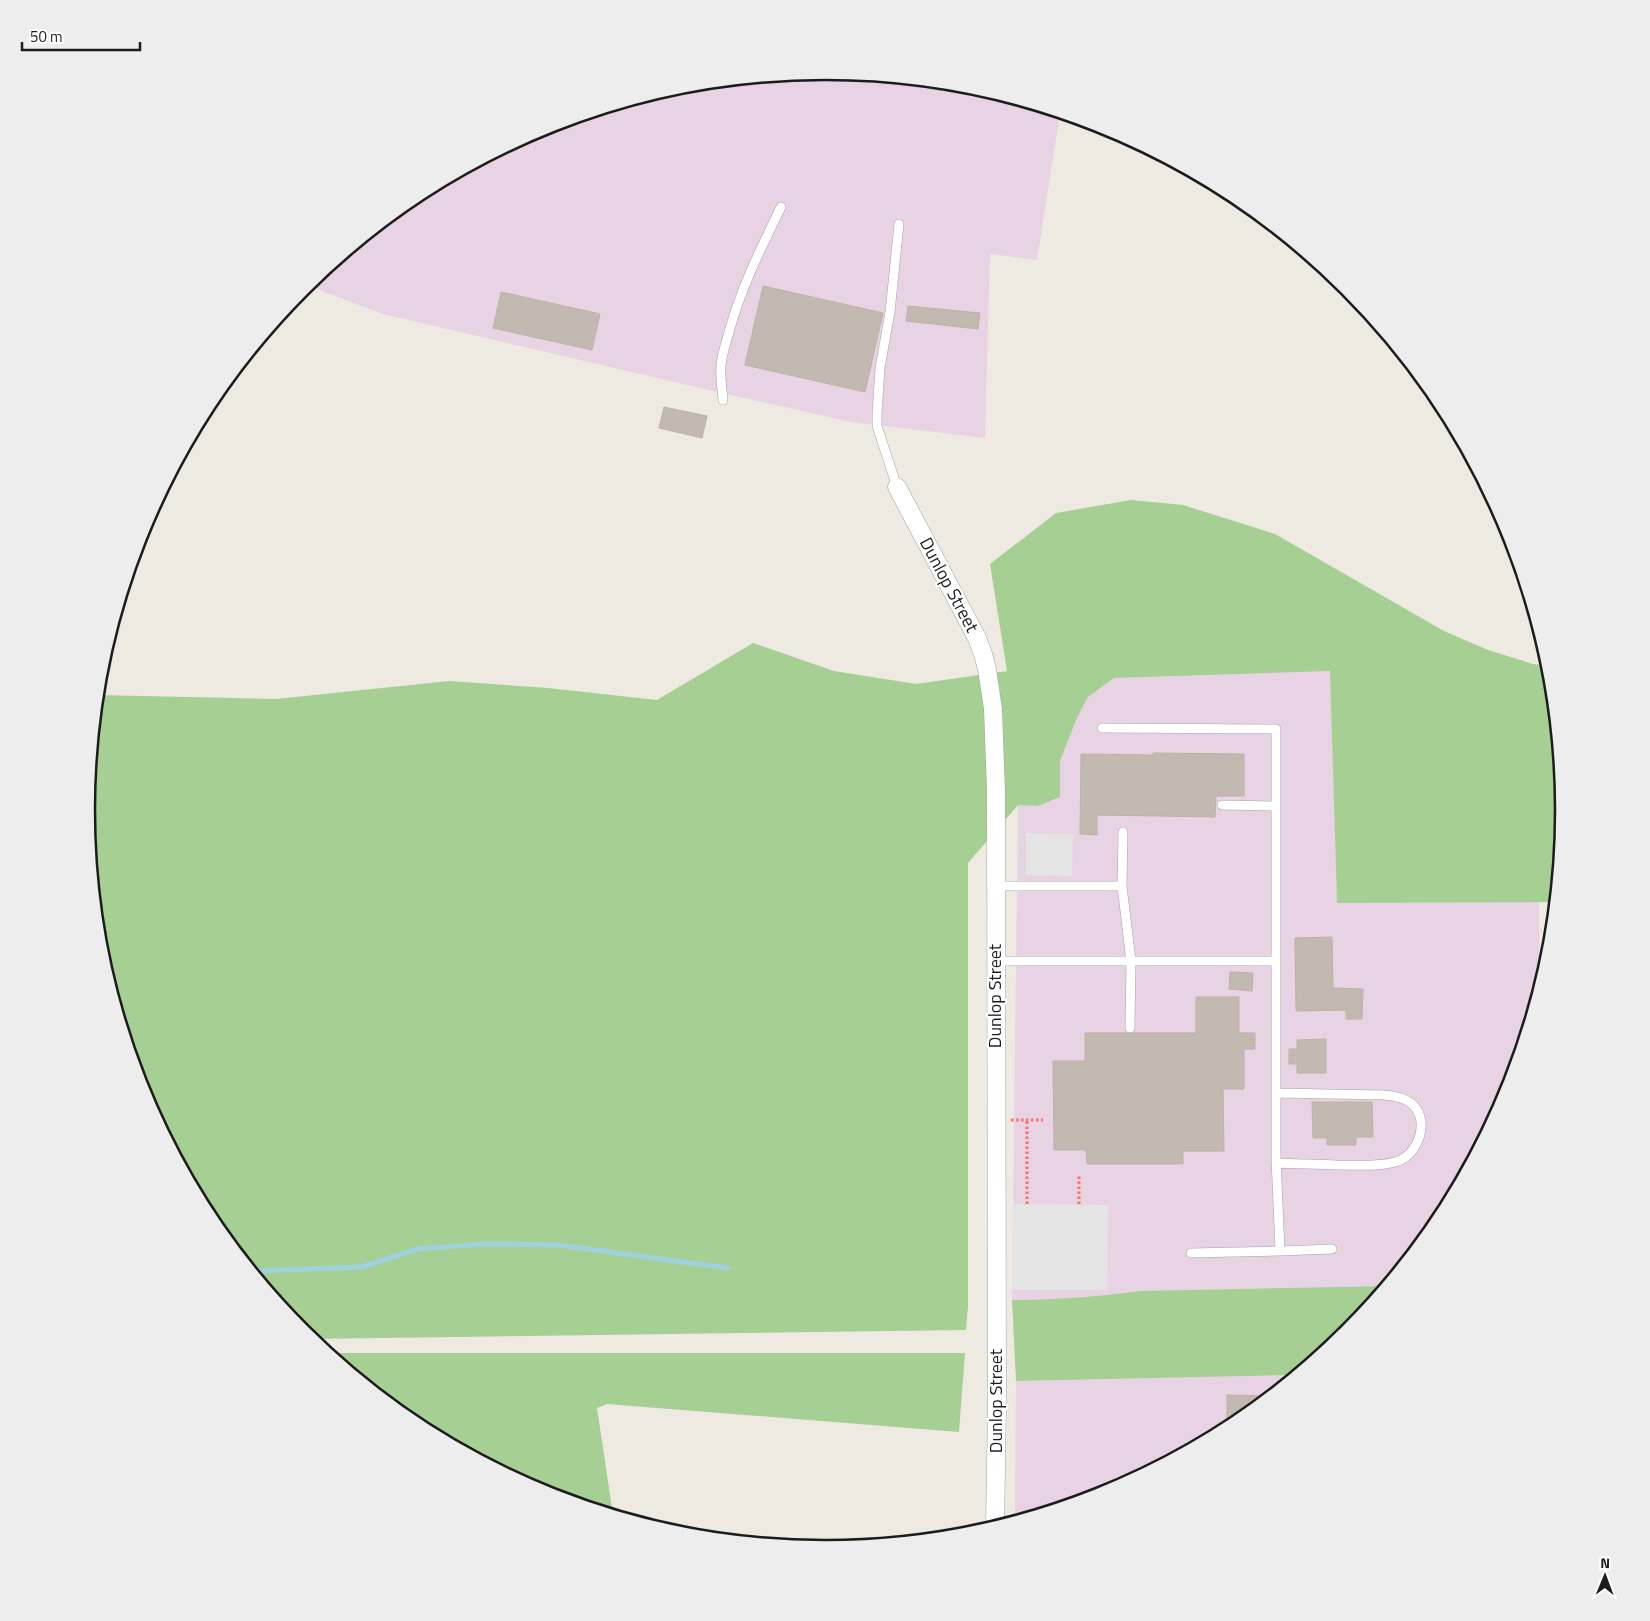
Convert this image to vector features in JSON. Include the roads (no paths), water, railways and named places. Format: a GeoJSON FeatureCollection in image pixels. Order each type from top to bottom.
{"type":"FeatureCollection","features":[{"type":"Feature","properties":{"kind":"street","name":"Dunlop Street"},"geometry":{"type":"LineString","coordinates":[[897,487],[977,638],[987,669],[993,709],[995,761],[997,1406],[995,1521]]}},
{"type":"Feature","properties":{"kind":"lane"},"geometry":{"type":"LineString","coordinates":[[723,400],[721,364],[733,317],[749,272],[781,208]]}},
{"type":"Feature","properties":{"kind":"lane"},"geometry":{"type":"LineString","coordinates":[[897,487],[877,426],[877,413],[879,376],[890,312],[899,224]]}},
{"type":"Feature","properties":{"kind":"lane"},"geometry":{"type":"LineString","coordinates":[[1102,728],[1276,729],[1276,1163],[1280,1251]]}},
{"type":"Feature","properties":{"kind":"lane"},"geometry":{"type":"LineString","coordinates":[[1222,805],[1276,806]]}},
{"type":"Feature","properties":{"kind":"lane"},"geometry":{"type":"LineString","coordinates":[[1123,832],[1122,886],[1131,961],[1130,1028]]}},
{"type":"Feature","properties":{"kind":"lane"},"geometry":{"type":"LineString","coordinates":[[995,886],[1122,886]]}},
{"type":"Feature","properties":{"kind":"lane"},"geometry":{"type":"LineString","coordinates":[[995,961],[1276,961]]}},
{"type":"Feature","properties":{"kind":"lane"},"geometry":{"type":"LineString","coordinates":[[1276,1092],[1383,1095],[1400,1098],[1410,1102],[1419,1112],[1422,1125],[1416,1146],[1408,1155],[1397,1162],[1363,1166],[1276,1163]]}},
{"type":"Feature","properties":{"kind":"lane"},"geometry":{"type":"LineString","coordinates":[[1191,1253],[1332,1249]]}},
{"type":"Feature","properties":{"kind":"waterway"},"geometry":{"type":"LineString","coordinates":[[258,1271],[362,1267],[417,1249],[485,1244],[558,1245],[728,1268]]}}]}
